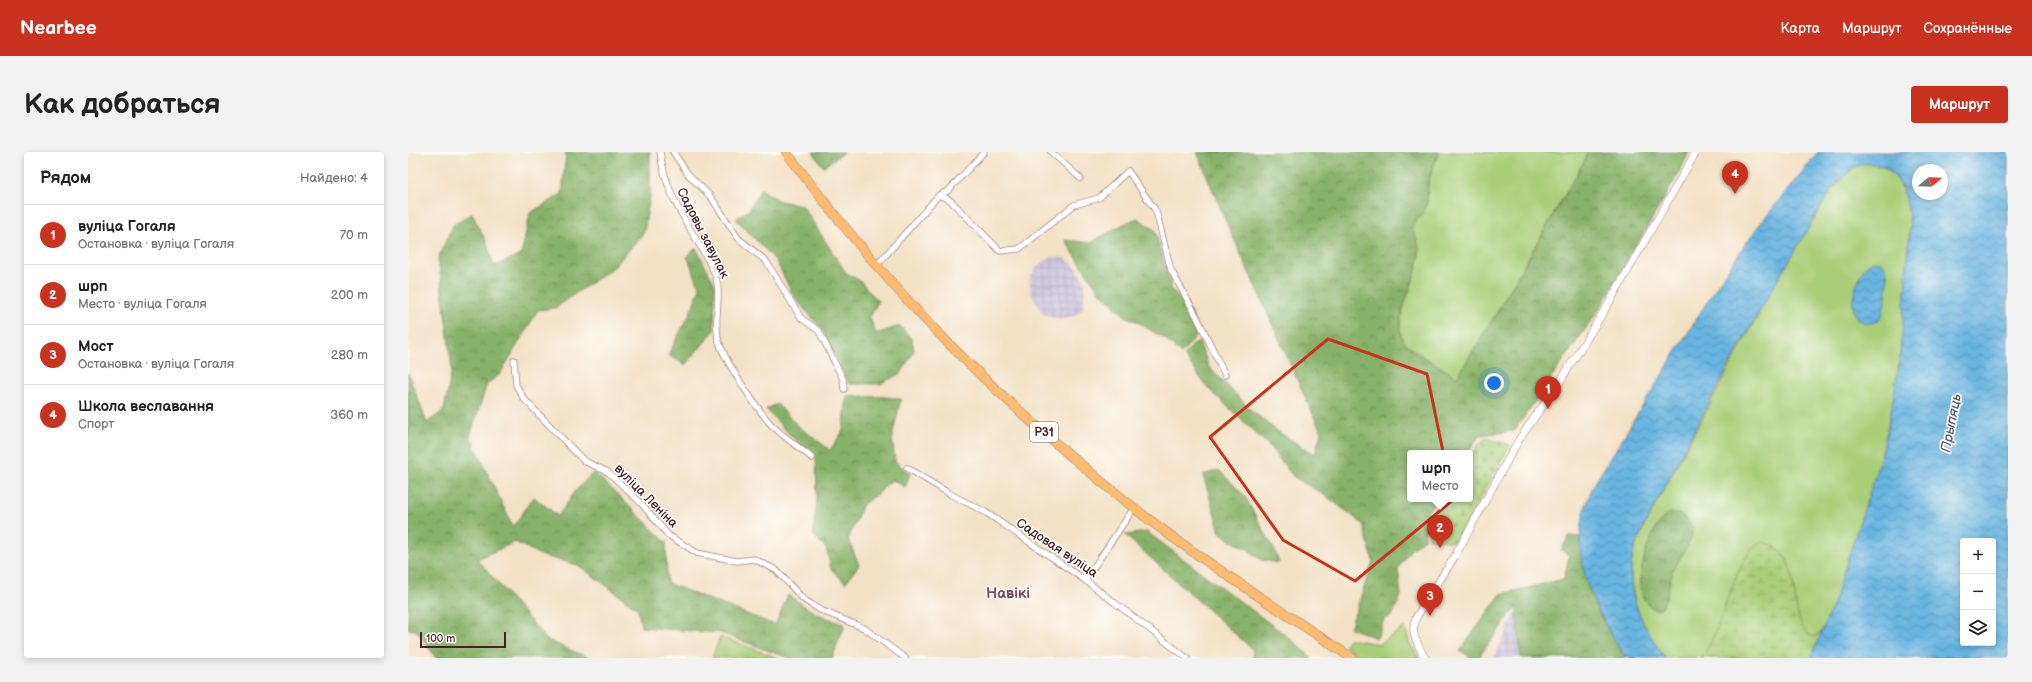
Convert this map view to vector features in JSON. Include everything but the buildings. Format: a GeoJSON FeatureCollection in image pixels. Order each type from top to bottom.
{"type":"FeatureCollection","features":[{"type":"Feature","properties":{"kind":"main road","name":"Р31"},"geometry":{"type":"LineString","coordinates":[[786,152],[876,266],[924,318],[999,392],[1052,440],[1134,508],[1204,559],[1352,658]]}},
{"type":"Feature","properties":{"kind":"street","name":"Садовы завулак"},"geometry":{"type":"LineString","coordinates":[[660,152],[666,182],[676,208],[713,269],[719,285],[718,338],[728,363],[769,421],[812,458]]}},
{"type":"Feature","properties":{"kind":"street","name":"Садовы завулак"},"geometry":{"type":"LineString","coordinates":[[673,152],[688,174],[711,198],[738,238],[766,261],[801,318],[819,331],[843,379],[844,389]]}},
{"type":"Feature","properties":{"kind":"street"},"geometry":{"type":"LineString","coordinates":[[876,266],[939,195],[948,191],[984,152]]}},
{"type":"Feature","properties":{"kind":"street"},"geometry":{"type":"LineString","coordinates":[[1051,152],[1080,178]]}},
{"type":"Feature","properties":{"kind":"street"},"geometry":{"type":"LineString","coordinates":[[1425,658],[1417,642],[1413,624],[1417,616],[1455,556],[1518,441],[1561,380],[1609,303],[1696,152]]}},
{"type":"Feature","properties":{"kind":"street"},"geometry":{"type":"LineString","coordinates":[[939,195],[950,200],[1000,251],[1019,249],[1074,205],[1099,198],[1128,171],[1156,212],[1171,270],[1196,315],[1225,375]]}},
{"type":"Feature","properties":{"kind":"street","name":"вуліца Леніна"},"geometry":{"type":"LineString","coordinates":[[514,360],[516,385],[524,399],[584,461],[608,472],[614,477],[641,503],[668,534],[697,553],[736,561],[754,559],[776,570],[803,599],[820,610],[864,628],[904,658]]}},
{"type":"Feature","properties":{"kind":"street","name":"Садовая вуліца"},"geometry":{"type":"LineString","coordinates":[[907,468],[950,494],[985,512],[1085,580],[1187,658]]}},
{"type":"Feature","properties":{"kind":"street"},"geometry":{"type":"LineString","coordinates":[[1085,580],[1134,508]]}},
{"type":"Feature","properties":{"kind":"highlighted area"},"geometry":{"type":"Polygon","coordinates":[[[1328,339],[1427,374],[1453,500],[1355,581],[1283,540],[1210,437],[1328,339]]]}},
{"type":"Feature","properties":{"kind":"shaded area"},"geometry":{"type":"Polygon","coordinates":[[[1051,257],[1065,258],[1077,268],[1085,283],[1083,308],[1075,316],[1060,320],[1043,314],[1031,293],[1029,279],[1037,266],[1051,257]]]}},
{"type":"Feature","properties":{"kind":"shaded area"},"geometry":{"type":"Polygon","coordinates":[[[1517,610],[1551,658],[1494,658],[1517,610]]]}},
{"type":"Feature","properties":{"kind":"green space"},"geometry":{"type":"Polygon","coordinates":[[[566,152],[650,152],[650,196],[644,232],[615,266],[555,308],[538,310],[500,374],[487,384],[470,436],[513,527],[534,497],[558,516],[577,489],[594,472],[666,542],[667,583],[775,625],[788,595],[815,613],[845,625],[832,658],[789,658],[720,633],[641,627],[638,609],[578,565],[543,556],[515,542],[477,559],[547,640],[589,658],[436,658],[416,630],[408,629],[408,373],[427,423],[444,410],[452,369],[438,258],[453,225],[472,214],[487,243],[494,266],[521,255],[530,213],[562,194],[566,152]]]}},
{"type":"Feature","properties":{"kind":"green space"},"geometry":{"type":"Polygon","coordinates":[[[813,152],[844,152],[823,167],[813,152]]]}},
{"type":"Feature","properties":{"kind":"green space"},"geometry":{"type":"Polygon","coordinates":[[[1197,152],[1439,152],[1428,182],[1427,202],[1424,212],[1411,227],[1418,244],[1418,260],[1416,271],[1401,317],[1400,328],[1402,338],[1405,343],[1418,354],[1457,377],[1496,314],[1585,160],[1587,152],[1689,152],[1679,173],[1598,311],[1514,431],[1480,435],[1469,450],[1407,450],[1407,502],[1434,502],[1428,511],[1424,539],[1411,549],[1398,568],[1401,596],[1392,616],[1384,619],[1377,638],[1350,628],[1373,561],[1363,524],[1326,496],[1294,477],[1270,447],[1206,386],[1184,355],[1193,345],[1199,342],[1209,367],[1252,411],[1277,431],[1315,455],[1321,432],[1224,217],[1197,152]]]}},
{"type":"Feature","properties":{"kind":"green space"},"geometry":{"type":"Polygon","coordinates":[[[1439,152],[1587,152],[1585,160],[1496,314],[1457,377],[1418,354],[1405,343],[1402,338],[1400,328],[1404,306],[1416,271],[1418,260],[1418,244],[1411,227],[1424,212],[1427,202],[1428,182],[1439,152]]]}},
{"type":"Feature","properties":{"kind":"green space"},"geometry":{"type":"Polygon","coordinates":[[[1863,163],[1876,165],[1886,169],[1894,175],[1900,183],[1907,204],[1910,227],[1903,316],[1893,405],[1884,443],[1868,500],[1823,633],[1811,658],[1665,658],[1644,624],[1634,599],[1631,573],[1636,544],[1642,530],[1779,276],[1831,191],[1853,168],[1863,163]]]}},
{"type":"Feature","properties":{"kind":"green space"},"geometry":{"type":"Polygon","coordinates":[[[761,189],[779,201],[802,205],[846,273],[859,280],[878,301],[870,317],[876,334],[900,326],[912,339],[914,351],[901,373],[880,384],[849,384],[822,329],[794,297],[776,261],[736,219],[749,210],[761,189]]]}},
{"type":"Feature","properties":{"kind":"green space"},"geometry":{"type":"Polygon","coordinates":[[[1137,218],[1155,230],[1172,290],[1191,313],[1199,333],[1181,354],[1165,339],[1125,316],[1098,290],[1065,240],[1091,243],[1114,229],[1137,218]]]}},
{"type":"Feature","properties":{"kind":"green space"},"geometry":{"type":"Polygon","coordinates":[[[696,248],[715,285],[714,331],[685,365],[668,355],[690,313],[700,288],[687,256],[696,248]]]}},
{"type":"Feature","properties":{"kind":"green space"},"geometry":{"type":"Polygon","coordinates":[[[847,396],[901,399],[892,437],[895,461],[910,474],[905,487],[893,480],[886,484],[880,492],[863,504],[848,539],[859,565],[845,583],[831,569],[826,548],[813,535],[817,499],[816,457],[791,436],[766,409],[777,404],[798,426],[830,450],[843,431],[847,396]]]}},
{"type":"Feature","properties":{"kind":"green space"},"geometry":{"type":"Polygon","coordinates":[[[1486,438],[1510,445],[1457,542],[1428,539],[1433,512],[1440,502],[1473,502],[1473,452],[1478,445],[1486,438]]]}},
{"type":"Feature","properties":{"kind":"green space"},"geometry":{"type":"Polygon","coordinates":[[[1219,470],[1244,495],[1274,549],[1279,563],[1262,560],[1220,532],[1203,475],[1219,470]]]}},
{"type":"Feature","properties":{"kind":"green space"},"geometry":{"type":"Polygon","coordinates":[[[1669,513],[1678,514],[1686,519],[1691,525],[1691,538],[1673,570],[1663,606],[1658,609],[1653,609],[1643,597],[1641,577],[1643,565],[1650,539],[1662,519],[1669,513]]]}},
{"type":"Feature","properties":{"kind":"green space"},"geometry":{"type":"Polygon","coordinates":[[[1147,532],[1292,640],[1312,658],[1253,658],[1253,650],[1125,535],[1147,532]]]}},
{"type":"Feature","properties":{"kind":"green space"},"geometry":{"type":"Polygon","coordinates":[[[1569,536],[1580,537],[1581,554],[1588,585],[1601,615],[1626,658],[1521,658],[1516,607],[1478,658],[1473,658],[1460,651],[1501,594],[1564,579],[1569,555],[1561,550],[1569,536]]]}},
{"type":"Feature","properties":{"kind":"green space"},"geometry":{"type":"Polygon","coordinates":[[[1761,542],[1776,547],[1785,557],[1791,571],[1799,617],[1804,629],[1813,637],[1820,633],[1825,626],[1811,658],[1701,658],[1716,631],[1744,561],[1752,549],[1761,542]]]}},
{"type":"Feature","properties":{"kind":"green space"},"geometry":{"type":"Polygon","coordinates":[[[1405,627],[1410,644],[1419,658],[1362,658],[1344,646],[1349,639],[1379,644],[1405,627]]]}},
{"type":"Feature","properties":{"kind":"green space"},"geometry":{"type":"Polygon","coordinates":[[[720,637],[779,658],[712,658],[720,637]]]}},
{"type":"Feature","properties":{"kind":"water","name":"Прыпяць"},"geometry":{"type":"Polygon","coordinates":[[[1818,152],[2008,152],[2008,658],[1811,658],[1833,604],[1882,454],[1900,358],[1910,227],[1907,207],[1901,187],[1890,171],[1881,166],[1868,164],[1856,166],[1851,169],[1842,177],[1828,195],[1737,351],[1642,530],[1633,555],[1631,573],[1634,599],[1644,624],[1665,658],[1626,658],[1592,597],[1585,576],[1581,554],[1581,533],[1585,510],[1593,486],[1720,281],[1756,229],[1818,152]]]}},
{"type":"Feature","properties":{"kind":"water"},"geometry":{"type":"Polygon","coordinates":[[[1873,261],[1881,262],[1885,266],[1887,272],[1886,299],[1882,316],[1874,322],[1865,323],[1858,318],[1855,313],[1853,303],[1855,289],[1861,274],[1873,261]]]}},
{"type":"Feature","properties":{"kind":"place","name":"Школа веславання"},"geometry":{"type":"Point","coordinates":[1735,194]}},
{"type":"Feature","properties":{"kind":"place","name":"вуліца Гогаля"},"geometry":{"type":"Point","coordinates":[1548,409]}},
{"type":"Feature","properties":{"kind":"place","name":"шрп"},"geometry":{"type":"Point","coordinates":[1440,548]}},
{"type":"Feature","properties":{"kind":"place","name":"Мост"},"geometry":{"type":"Point","coordinates":[1430,616]}},
{"type":"Feature","properties":{"kind":"district","name":"Навікі"},"geometry":{"type":"Point","coordinates":[1008,593]}}]}
